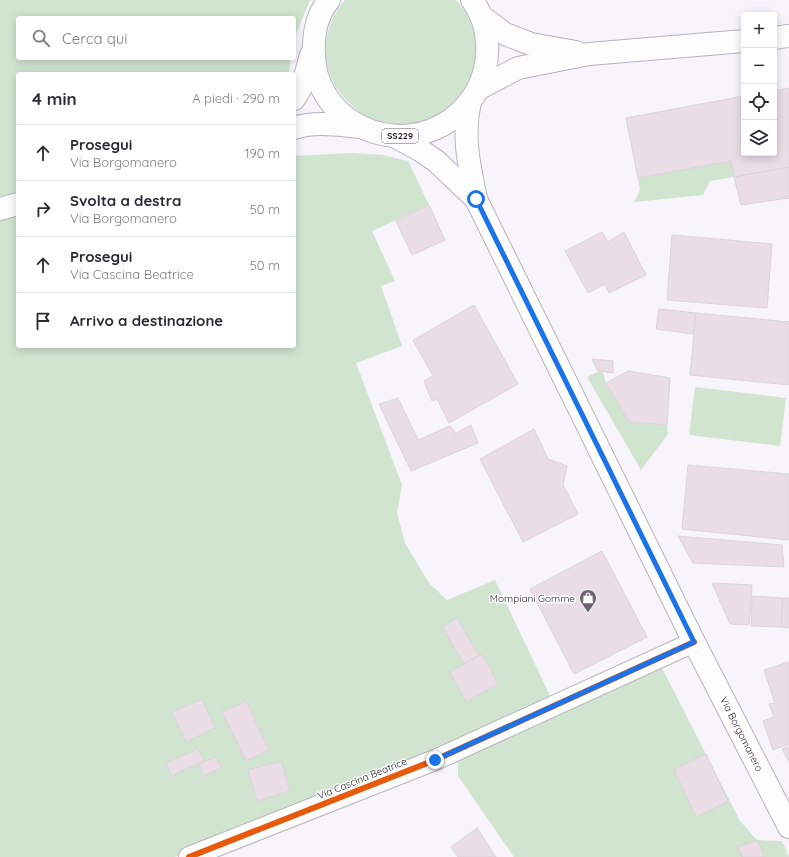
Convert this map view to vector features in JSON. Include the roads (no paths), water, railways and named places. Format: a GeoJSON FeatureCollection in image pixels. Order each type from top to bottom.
{"type":"FeatureCollection","features":[{"type":"Feature","properties":{"kind":"main road","name":"SS229"},"geometry":{"type":"LineString","coordinates":[[327,1],[316,26],[313,50],[316,73],[326,95],[341,113],[360,127],[376,134],[394,136],[416,135],[437,129],[455,117],[474,95],[485,72],[488,53],[486,34],[476,8]]}},
{"type":"Feature","properties":{"kind":"main road"},"geometry":{"type":"LineString","coordinates":[[476,8],[505,34],[524,41],[589,54]]}},
{"type":"Feature","properties":{"kind":"main road"},"geometry":{"type":"LineString","coordinates":[[777,38],[789,36]]}},
{"type":"Feature","properties":{"kind":"main road"},"geometry":{"type":"LineString","coordinates":[[474,95],[518,68],[589,54],[741,41]]}},
{"type":"Feature","properties":{"kind":"main road"},"geometry":{"type":"LineString","coordinates":[[296,95],[303,84],[313,50]]}},
{"type":"Feature","properties":{"kind":"main road","name":"Via Borgomanero"},"geometry":{"type":"LineString","coordinates":[[474,95],[466,122],[465,138],[476,199],[694,642],[789,826]]}},
{"type":"Feature","properties":{"kind":"main road"},"geometry":{"type":"LineString","coordinates":[[296,127],[304,125],[331,124],[360,127]]}},
{"type":"Feature","properties":{"kind":"main road","name":"Via Borgomanero"},"geometry":{"type":"LineString","coordinates":[[394,136],[420,150],[436,161],[476,199]]}},
{"type":"Feature","properties":{"kind":"main road"},"geometry":{"type":"LineString","coordinates":[[0,209],[16,205]]}},
{"type":"Feature","properties":{"kind":"street","name":"Via Cascina Beatrice"},"geometry":{"type":"LineString","coordinates":[[189,857],[435,760],[694,642]]}},
{"type":"Feature","properties":{"kind":"place","name":"Mompiani Gomme"},"geometry":{"type":"Point","coordinates":[588,613]}}]}
